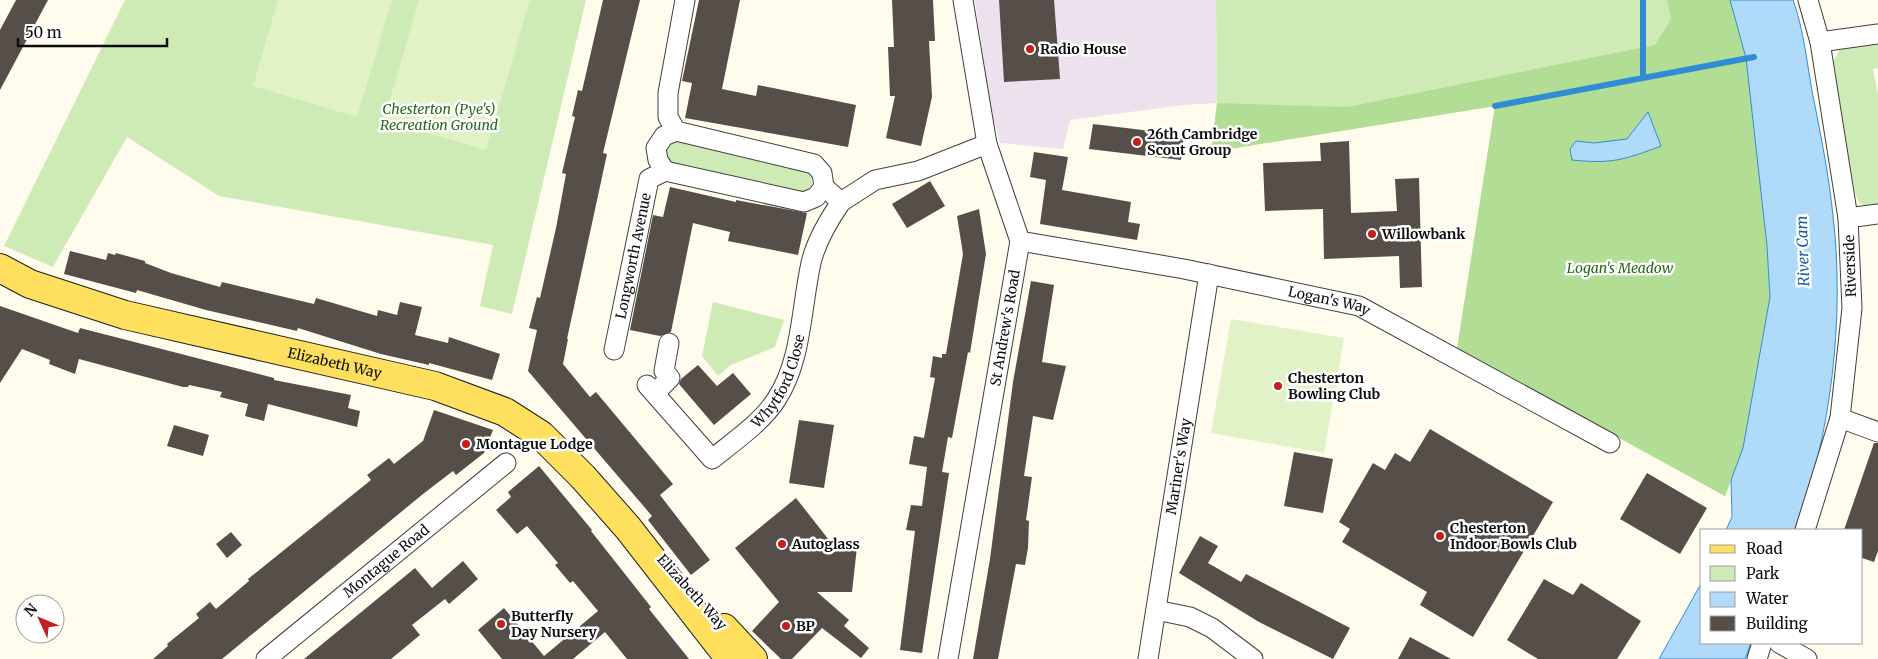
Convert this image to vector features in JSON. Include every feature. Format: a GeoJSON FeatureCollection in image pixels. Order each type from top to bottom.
{"type":"FeatureCollection","features":[{"type":"Feature","properties":{"kind":"main road","name":"Elizabeth Way"},"geometry":{"type":"LineString","coordinates":[[0,268],[30,284],[125,315],[435,386],[505,412],[540,435],[583,477],[628,528],[730,659]]}},
{"type":"Feature","properties":{"kind":"main road","name":"Elizabeth Way"},"geometry":{"type":"LineString","coordinates":[[628,528],[662,556],[753,659]]}},
{"type":"Feature","properties":{"kind":"street"},"geometry":{"type":"LineString","coordinates":[[676,130],[668,117],[668,93],[685,0]]}},
{"type":"Feature","properties":{"kind":"street","name":"St Andrew's Road"},"geometry":{"type":"LineString","coordinates":[[948,659],[1020,241],[987,144],[963,0]]}},
{"type":"Feature","properties":{"kind":"street","name":"Riverside"},"geometry":{"type":"LineString","coordinates":[[1805,529],[1840,418],[1852,308],[1848,218],[1820,42],[1808,0]]}},
{"type":"Feature","properties":{"kind":"street"},"geometry":{"type":"LineString","coordinates":[[1820,42],[1878,34]]}},
{"type":"Feature","properties":{"kind":"street"},"geometry":{"type":"LineString","coordinates":[[824,187],[816,197],[804,202],[665,171],[658,160],[656,148],[664,136],[676,130],[814,164],[822,173],[824,187],[842,202],[876,180],[918,171],[987,144]]}},
{"type":"Feature","properties":{"kind":"street","name":"Longworth Avenue"},"geometry":{"type":"LineString","coordinates":[[614,350],[649,179],[665,171]]}},
{"type":"Feature","properties":{"kind":"street","name":"Whytford Close"},"geometry":{"type":"LineString","coordinates":[[669,343],[664,371],[670,378],[651,389],[712,459],[776,401],[794,358],[811,262],[820,237],[842,202]]}},
{"type":"Feature","properties":{"kind":"street"},"geometry":{"type":"LineString","coordinates":[[1848,218],[1878,214]]}},
{"type":"Feature","properties":{"kind":"street","name":"Logan's Way"},"geometry":{"type":"LineString","coordinates":[[1020,241],[1208,274],[1359,306],[1610,443]]}},
{"type":"Feature","properties":{"kind":"street","name":"Mariner's Way"},"geometry":{"type":"LineString","coordinates":[[1148,659],[1208,274]]}},
{"type":"Feature","properties":{"kind":"street"},"geometry":{"type":"LineString","coordinates":[[1840,418],[1878,432]]}},
{"type":"Feature","properties":{"kind":"street","name":"Montague Road"},"geometry":{"type":"LineString","coordinates":[[266,659],[506,463]]}},
{"type":"Feature","properties":{"kind":"street"},"geometry":{"type":"LineString","coordinates":[[1156,610],[1190,617],[1212,628],[1253,659]]}},
{"type":"Feature","properties":{"kind":"street"},"geometry":{"type":"LineString","coordinates":[[1757,659],[1762,644]]}},
{"type":"Feature","properties":{"kind":"street"},"geometry":{"type":"LineString","coordinates":[[1781,644],[1807,659]]}},
{"type":"Feature","properties":{"kind":"shaded area"},"geometry":{"type":"Polygon","coordinates":[[[975,0],[1216,0],[1217,103],[1183,105],[1070,120],[1063,149],[1000,143],[989,102],[975,0]]]}},
{"type":"Feature","properties":{"kind":"green space","name":"Chesterton (Pye's) Recreation Ground"},"geometry":{"type":"Polygon","coordinates":[[[125,0],[586,0],[512,314],[480,306],[493,245],[219,196],[127,137],[53,267],[4,246],[125,0]]]}},
{"type":"Feature","properties":{"kind":"green space"},"geometry":{"type":"Polygon","coordinates":[[[278,0],[392,0],[357,117],[253,86],[278,0]]]}},
{"type":"Feature","properties":{"kind":"green space"},"geometry":{"type":"Polygon","coordinates":[[[419,0],[530,0],[486,150],[384,120],[419,0]]]}},
{"type":"Feature","properties":{"kind":"green space","name":"Logan's Meadow"},"geometry":{"type":"Polygon","coordinates":[[[1216,0],[1730,0],[1770,296],[1743,448],[1725,496],[1457,349],[1495,106],[1211,152],[1217,103],[1216,0]]]}},
{"type":"Feature","properties":{"kind":"green space","name":"Logan's Meadow"},"geometry":{"type":"Polygon","coordinates":[[[1667,0],[1730,0],[1746,58],[1767,246],[1770,296],[1743,448],[1725,496],[1457,349],[1495,106],[1211,152],[1217,103],[1347,107],[1655,45],[1671,19],[1667,0]]]}},
{"type":"Feature","properties":{"kind":"green space"},"geometry":{"type":"Polygon","coordinates":[[[1878,42],[1878,68],[1873,69],[1878,94],[1878,206],[1865,207],[1859,202],[1855,193],[1831,67],[1839,50],[1878,42]]]}},
{"type":"Feature","properties":{"kind":"green space"},"geometry":{"type":"Polygon","coordinates":[[[675,139],[804,168],[811,174],[812,186],[802,194],[674,165],[666,155],[668,146],[675,139]]]}},
{"type":"Feature","properties":{"kind":"green space"},"geometry":{"type":"Polygon","coordinates":[[[713,302],[784,320],[775,347],[731,365],[718,376],[702,356],[713,302]]]}},
{"type":"Feature","properties":{"kind":"green space","name":"Chesterton Bowling Club"},"geometry":{"type":"Polygon","coordinates":[[[1231,319],[1344,338],[1324,453],[1211,433],[1231,319]]]}},
{"type":"Feature","properties":{"kind":"water","name":"River Cam"},"geometry":{"type":"Polygon","coordinates":[[[1730,0],[1793,0],[1803,35],[1831,201],[1836,255],[1837,294],[1836,335],[1826,416],[1818,455],[1796,529],[1726,529],[1732,517],[1731,480],[1743,448],[1770,297],[1767,246],[1746,58],[1730,0]]]}},
{"type":"Feature","properties":{"kind":"water"},"geometry":{"type":"Polygon","coordinates":[[[1648,112],[1661,146],[1618,160],[1572,160],[1570,149],[1576,141],[1594,143],[1627,139],[1648,112]]]}},
{"type":"Feature","properties":{"kind":"water"},"geometry":{"type":"Polygon","coordinates":[[[1700,586],[1700,644],[1751,644],[1745,659],[1659,659],[1700,586]]]}},
{"type":"Feature","properties":{"kind":"building"},"geometry":{"type":"Polygon","coordinates":[[[16,0],[48,0],[0,90],[0,30],[16,0]]]}},
{"type":"Feature","properties":{"kind":"building"},"geometry":{"type":"Polygon","coordinates":[[[603,0],[640,0],[603,153],[607,154],[563,364],[590,397],[596,392],[673,484],[660,495],[710,560],[691,575],[648,520],[652,516],[528,371],[537,330],[529,328],[537,297],[540,298],[556,228],[566,174],[562,173],[575,117],[572,116],[578,90],[582,91],[603,0]]]}},
{"type":"Feature","properties":{"kind":"building"},"geometry":{"type":"Polygon","coordinates":[[[699,0],[740,0],[722,89],[756,96],[758,85],[856,105],[848,147],[685,118],[692,83],[682,81],[699,0]]]}},
{"type":"Feature","properties":{"kind":"building"},"geometry":{"type":"Polygon","coordinates":[[[892,0],[933,0],[935,41],[929,41],[932,97],[921,146],[886,138],[895,96],[890,96],[888,47],[894,47],[892,0]]]}},
{"type":"Feature","properties":{"kind":"building","name":"Radio House"},"geometry":{"type":"Polygon","coordinates":[[[999,0],[1054,0],[1060,79],[1004,82],[999,0]]]}},
{"type":"Feature","properties":{"kind":"building","name":"26th Cambridge Scout Group"},"geometry":{"type":"Polygon","coordinates":[[[1093,124],[1184,135],[1181,160],[1089,149],[1093,124]]]}},
{"type":"Feature","properties":{"kind":"building","name":"Willowbank"},"geometry":{"type":"Polygon","coordinates":[[[1349,141],[1351,213],[1397,211],[1395,179],[1419,178],[1422,287],[1400,288],[1399,256],[1324,259],[1323,209],[1265,211],[1263,163],[1321,161],[1320,143],[1349,141]]]}},
{"type":"Feature","properties":{"kind":"building"},"geometry":{"type":"Polygon","coordinates":[[[1034,152],[1068,157],[1062,190],[1131,202],[1128,222],[1140,224],[1137,240],[1040,224],[1046,180],[1030,177],[1034,152]]]}},
{"type":"Feature","properties":{"kind":"building"},"geometry":{"type":"Polygon","coordinates":[[[930,181],[945,206],[907,228],[892,204],[930,181]]]}},
{"type":"Feature","properties":{"kind":"building"},"geometry":{"type":"Polygon","coordinates":[[[670,187],[736,202],[736,200],[807,213],[798,255],[728,241],[730,232],[693,223],[671,332],[660,336],[630,330],[653,215],[663,217],[670,187]]]}},
{"type":"Feature","properties":{"kind":"building"},"geometry":{"type":"Polygon","coordinates":[[[979,209],[986,254],[970,353],[968,352],[952,438],[948,437],[942,472],[949,473],[922,653],[900,650],[915,531],[906,530],[911,505],[922,506],[927,467],[909,464],[914,436],[924,438],[935,378],[930,377],[933,356],[942,358],[942,354],[946,354],[963,254],[957,216],[979,209]]]}},
{"type":"Feature","properties":{"kind":"building"},"geometry":{"type":"Polygon","coordinates":[[[70,251],[106,260],[108,253],[115,255],[116,253],[145,261],[145,263],[171,273],[220,287],[222,282],[314,304],[316,298],[377,316],[378,310],[397,315],[400,302],[422,307],[415,335],[448,343],[449,337],[500,354],[492,380],[429,363],[429,365],[381,354],[298,328],[297,331],[206,310],[137,290],[136,293],[64,274],[70,251]]]}},
{"type":"Feature","properties":{"kind":"building"},"geometry":{"type":"Polygon","coordinates":[[[1031,281],[1054,285],[1042,362],[1066,366],[1053,420],[1033,416],[1024,476],[1032,477],[1026,520],[1029,521],[1028,548],[1025,565],[1016,564],[998,659],[973,659],[990,559],[1013,382],[1031,281]]]}},
{"type":"Feature","properties":{"kind":"building"},"geometry":{"type":"Polygon","coordinates":[[[0,306],[78,333],[80,328],[274,378],[274,380],[351,395],[348,408],[360,411],[357,427],[268,404],[264,421],[245,416],[248,404],[220,397],[222,392],[189,385],[188,387],[183,387],[79,359],[75,374],[49,364],[50,360],[22,349],[0,383],[0,306]]]}},
{"type":"Feature","properties":{"kind":"building"},"geometry":{"type":"Polygon","coordinates":[[[698,365],[717,386],[733,373],[751,394],[714,425],[679,384],[681,379],[698,365]]]}},
{"type":"Feature","properties":{"kind":"building"},"geometry":{"type":"Polygon","coordinates":[[[434,410],[493,430],[484,453],[456,475],[453,471],[423,494],[222,659],[153,659],[168,646],[167,644],[199,618],[196,614],[210,602],[216,609],[249,581],[248,579],[371,480],[367,475],[389,458],[394,464],[423,441],[434,410]]]}},
{"type":"Feature","properties":{"kind":"building"},"geometry":{"type":"Polygon","coordinates":[[[799,420],[834,425],[824,488],[789,483],[799,420]]]}},
{"type":"Feature","properties":{"kind":"building"},"geometry":{"type":"Polygon","coordinates":[[[174,425],[209,435],[203,456],[167,446],[174,425]]]}},
{"type":"Feature","properties":{"kind":"building","name":"Chesterton Indoor Bowls Club"},"geometry":{"type":"Polygon","coordinates":[[[1430,429],[1553,502],[1473,637],[1420,605],[1427,592],[1342,542],[1350,529],[1339,522],[1373,463],[1385,470],[1395,453],[1410,462],[1430,429]]]}},
{"type":"Feature","properties":{"kind":"building"},"geometry":{"type":"Polygon","coordinates":[[[1874,443],[1878,443],[1878,551],[1874,562],[1863,558],[1863,529],[1844,529],[1874,443]]]}},
{"type":"Feature","properties":{"kind":"building"},"geometry":{"type":"Polygon","coordinates":[[[1294,452],[1333,459],[1323,513],[1284,506],[1294,452]]]}},
{"type":"Feature","properties":{"kind":"building"},"geometry":{"type":"Polygon","coordinates":[[[539,466],[592,530],[651,607],[649,609],[689,659],[627,659],[605,632],[573,659],[502,659],[478,630],[504,608],[544,656],[598,611],[573,581],[570,583],[555,565],[558,563],[527,526],[517,534],[496,510],[511,497],[508,492],[539,466]]]}},
{"type":"Feature","properties":{"kind":"building"},"geometry":{"type":"Polygon","coordinates":[[[1647,473],[1707,508],[1680,554],[1620,519],[1647,473]]]}},
{"type":"Feature","properties":{"kind":"building"},"geometry":{"type":"Polygon","coordinates":[[[796,498],[829,540],[857,547],[852,592],[817,592],[849,620],[844,626],[869,648],[861,658],[822,628],[792,659],[781,659],[752,631],[779,602],[735,548],[796,498]]]}},
{"type":"Feature","properties":{"kind":"building"},"geometry":{"type":"Polygon","coordinates":[[[231,532],[242,545],[227,558],[216,544],[231,532]]]}},
{"type":"Feature","properties":{"kind":"building"},"geometry":{"type":"Polygon","coordinates":[[[1200,536],[1218,546],[1208,563],[1241,582],[1246,574],[1350,628],[1333,659],[1259,622],[1179,573],[1200,536]]]}},
{"type":"Feature","properties":{"kind":"building"},"geometry":{"type":"Polygon","coordinates":[[[463,561],[478,579],[449,604],[445,599],[412,625],[420,635],[391,659],[304,659],[415,568],[432,588],[463,561]]]}},
{"type":"Feature","properties":{"kind":"building"},"geometry":{"type":"Polygon","coordinates":[[[1544,579],[1573,595],[1581,583],[1641,621],[1617,659],[1538,659],[1507,640],[1544,579]]]}},
{"type":"Feature","properties":{"kind":"building"},"geometry":{"type":"Polygon","coordinates":[[[1410,637],[1451,659],[1398,659],[1410,637]]]}},
{"type":"Feature","properties":{"kind":"waterway"},"geometry":{"type":"LineString","coordinates":[[1643,0],[1643,77]]}},
{"type":"Feature","properties":{"kind":"waterway"},"geometry":{"type":"LineString","coordinates":[[1495,106],[1754,57]]}},
{"type":"Feature","properties":{"kind":"place","name":"Radio House"},"geometry":{"type":"Point","coordinates":[1030,49]}},
{"type":"Feature","properties":{"kind":"place","name":"26th Cambridge Scout Group"},"geometry":{"type":"Point","coordinates":[1137,142]}},
{"type":"Feature","properties":{"kind":"place","name":"Willowbank"},"geometry":{"type":"Point","coordinates":[1372,234]}},
{"type":"Feature","properties":{"kind":"place","name":"Chesterton Bowling Club"},"geometry":{"type":"Point","coordinates":[1278,386]}},
{"type":"Feature","properties":{"kind":"place","name":"Montague Lodge"},"geometry":{"type":"Point","coordinates":[466,444]}},
{"type":"Feature","properties":{"kind":"place","name":"Chesterton Indoor Bowls Club"},"geometry":{"type":"Point","coordinates":[1440,536]}},
{"type":"Feature","properties":{"kind":"place","name":"Autoglass"},"geometry":{"type":"Point","coordinates":[782,544]}},
{"type":"Feature","properties":{"kind":"place","name":"Butterfly Day Nursery"},"geometry":{"type":"Point","coordinates":[501,624]}},
{"type":"Feature","properties":{"kind":"place","name":"BP"},"geometry":{"type":"Point","coordinates":[786,626]}}]}
